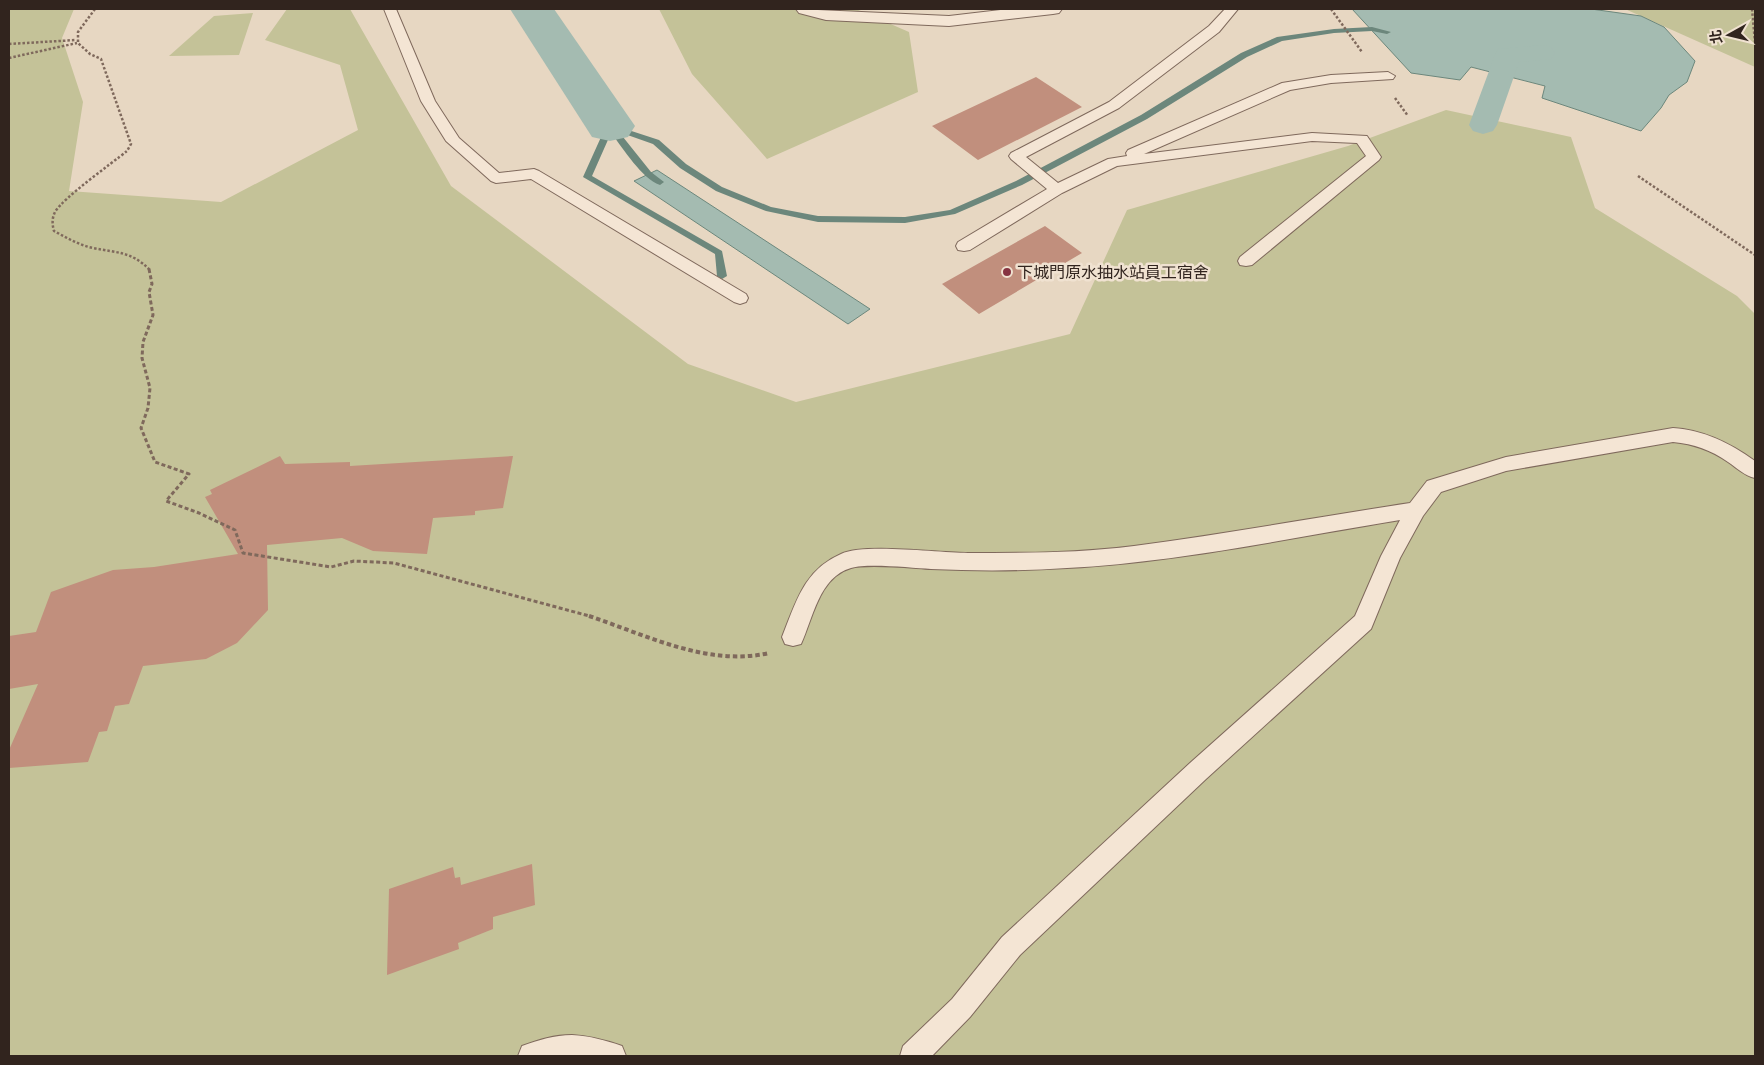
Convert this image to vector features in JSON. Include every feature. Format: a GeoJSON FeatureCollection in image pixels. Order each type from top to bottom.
{"type":"FeatureCollection","features":[{"type":"Feature","properties":{"kind":"street"},"geometry":{"type":"LineString","coordinates":[[805,9],[826,15],[949,21],[1053,9]]}},
{"type":"Feature","properties":{"kind":"lane"},"geometry":{"type":"LineString","coordinates":[[390,9],[428,101],[453,141],[496,178],[534,174],[740,298]]}},
{"type":"Feature","properties":{"kind":"lane"},"geometry":{"type":"LineString","coordinates":[[1057,190],[1016,156],[1114,105],[1214,29],[1232,9]]}},
{"type":"Feature","properties":{"kind":"lane"},"geometry":{"type":"LineString","coordinates":[[964,246],[1057,190],[1113,162],[1287,86],[1331,79],[1388,76]]}},
{"type":"Feature","properties":{"kind":"lane"},"geometry":{"type":"LineString","coordinates":[[1113,162],[1312,137],[1362,139],[1374,157],[1246,261]]}},
{"type":"Feature","properties":{"kind":"lane"},"geometry":{"type":"LineString","coordinates":[[912,1056],[960,1008],[1011,946],[1198,771],[1363,622],[1391,556],[1416,510],[1434,486],[1506,464],[1673,435],[1692,436],[1710,442],[1755,471]]}},
{"type":"Feature","properties":{"kind":"lane"},"geometry":{"type":"LineString","coordinates":[[793,636],[810,594],[819,581],[830,569],[850,560],[876,558],[976,562],[1065,560],[1133,555],[1416,510]]}},
{"type":"Feature","properties":{"kind":"lane"},"geometry":{"type":"LineString","coordinates":[[532,1056],[557,1049],[577,1049],[601,1052],[612,1056]]}},
{"type":"Feature","properties":{"kind":"path"},"geometry":{"type":"LineString","coordinates":[[77,42],[84,22],[95,9]]}},
{"type":"Feature","properties":{"kind":"path"},"geometry":{"type":"LineString","coordinates":[[1752,9],[1755,42]]}},
{"type":"Feature","properties":{"kind":"path"},"geometry":{"type":"LineString","coordinates":[[9,58],[77,42]]}},
{"type":"Feature","properties":{"kind":"path"},"geometry":{"type":"LineString","coordinates":[[9,44],[77,42],[88,54],[101,59],[131,141],[128,151],[61,204],[53,215],[52,223],[54,231],[71,241],[98,250],[129,254],[150,269],[152,284],[149,292],[152,315],[143,342],[142,358],[150,388],[148,408],[142,428],[155,462],[189,474],[166,501],[199,513],[235,530],[244,553],[331,567],[343,562],[394,563],[590,616],[664,643],[722,655],[758,657],[772,651],[793,636]]}},
{"type":"Feature","properties":{"kind":"path"},"geometry":{"type":"LineString","coordinates":[[1638,176],[1755,255]]}},
{"type":"Feature","properties":{"kind":"shaded area"},"geometry":{"type":"Polygon","coordinates":[[[9,9],[74,9],[62,38],[83,102],[69,191],[221,202],[358,130],[340,65],[265,40],[287,9],[350,9],[451,186],[688,364],[796,402],[1070,334],[1127,210],[1348,146],[1446,110],[1571,137],[1595,208],[1737,296],[1755,314],[1755,1056],[9,1056],[9,9]]]}},
{"type":"Feature","properties":{"kind":"shaded area"},"geometry":{"type":"Polygon","coordinates":[[[659,9],[856,9],[909,32],[918,92],[767,159],[692,74],[659,9]]]}},
{"type":"Feature","properties":{"kind":"shaded area"},"geometry":{"type":"Polygon","coordinates":[[[1352,9],[1591,9],[1641,16],[1664,27],[1695,61],[1687,82],[1669,95],[1661,108],[1641,131],[1542,98],[1545,86],[1471,67],[1460,80],[1411,73],[1352,9]]]}},
{"type":"Feature","properties":{"kind":"shaded area"},"geometry":{"type":"Polygon","coordinates":[[[1625,9],[1755,9],[1755,67],[1625,9]]]}},
{"type":"Feature","properties":{"kind":"shaded area"},"geometry":{"type":"Polygon","coordinates":[[[253,13],[239,55],[169,56],[214,16],[253,13]]]}},
{"type":"Feature","properties":{"kind":"shaded area"},"geometry":{"type":"Polygon","coordinates":[[[657,170],[870,309],[848,324],[634,181],[657,170]]]}},
{"type":"Feature","properties":{"kind":"building"},"geometry":{"type":"Polygon","coordinates":[[[1036,77],[1082,107],[978,160],[932,126],[1036,77]]]}},
{"type":"Feature","properties":{"kind":"building","name":"下城門原水抽水站員工宿舍"},"geometry":{"type":"Polygon","coordinates":[[[1045,226],[1082,253],[979,314],[942,284],[1045,226]]]}},
{"type":"Feature","properties":{"kind":"building"},"geometry":{"type":"Polygon","coordinates":[[[280,456],[285,464],[350,462],[350,466],[513,456],[503,508],[475,511],[475,515],[433,518],[427,554],[373,551],[342,538],[267,545],[268,610],[237,643],[206,659],[143,666],[129,704],[115,706],[107,731],[99,732],[88,762],[9,768],[9,750],[38,684],[9,689],[9,636],[36,632],[51,592],[113,570],[154,567],[238,554],[205,497],[212,494],[210,490],[280,456]]]}},
{"type":"Feature","properties":{"kind":"building"},"geometry":{"type":"Polygon","coordinates":[[[532,864],[535,905],[493,917],[493,929],[458,943],[459,949],[387,975],[389,889],[453,867],[455,878],[460,877],[461,885],[532,864]]]}},
{"type":"Feature","properties":{"kind":"waterway"},"geometry":{"type":"LineString","coordinates":[[532,9],[610,126]]}},
{"type":"Feature","properties":{"kind":"waterway"},"geometry":{"type":"LineString","coordinates":[[610,126],[656,142],[683,166],[719,189],[769,209],[818,219],[905,220],[952,212],[1019,183],[1144,117],[1244,55],[1280,39],[1334,31],[1372,29],[1387,32]]}},
{"type":"Feature","properties":{"kind":"waterway"},"geometry":{"type":"LineString","coordinates":[[1483,125],[1508,55],[1542,53]]}},
{"type":"Feature","properties":{"kind":"waterway"},"geometry":{"type":"LineString","coordinates":[[610,126],[648,174],[660,182]]}},
{"type":"Feature","properties":{"kind":"waterway"},"geometry":{"type":"LineString","coordinates":[[610,126],[587,177],[719,253],[722,276]]}},
{"type":"Feature","properties":{"kind":"place","name":"下城門原水抽水站員工宿舍"},"geometry":{"type":"Point","coordinates":[1007,272]}}]}
